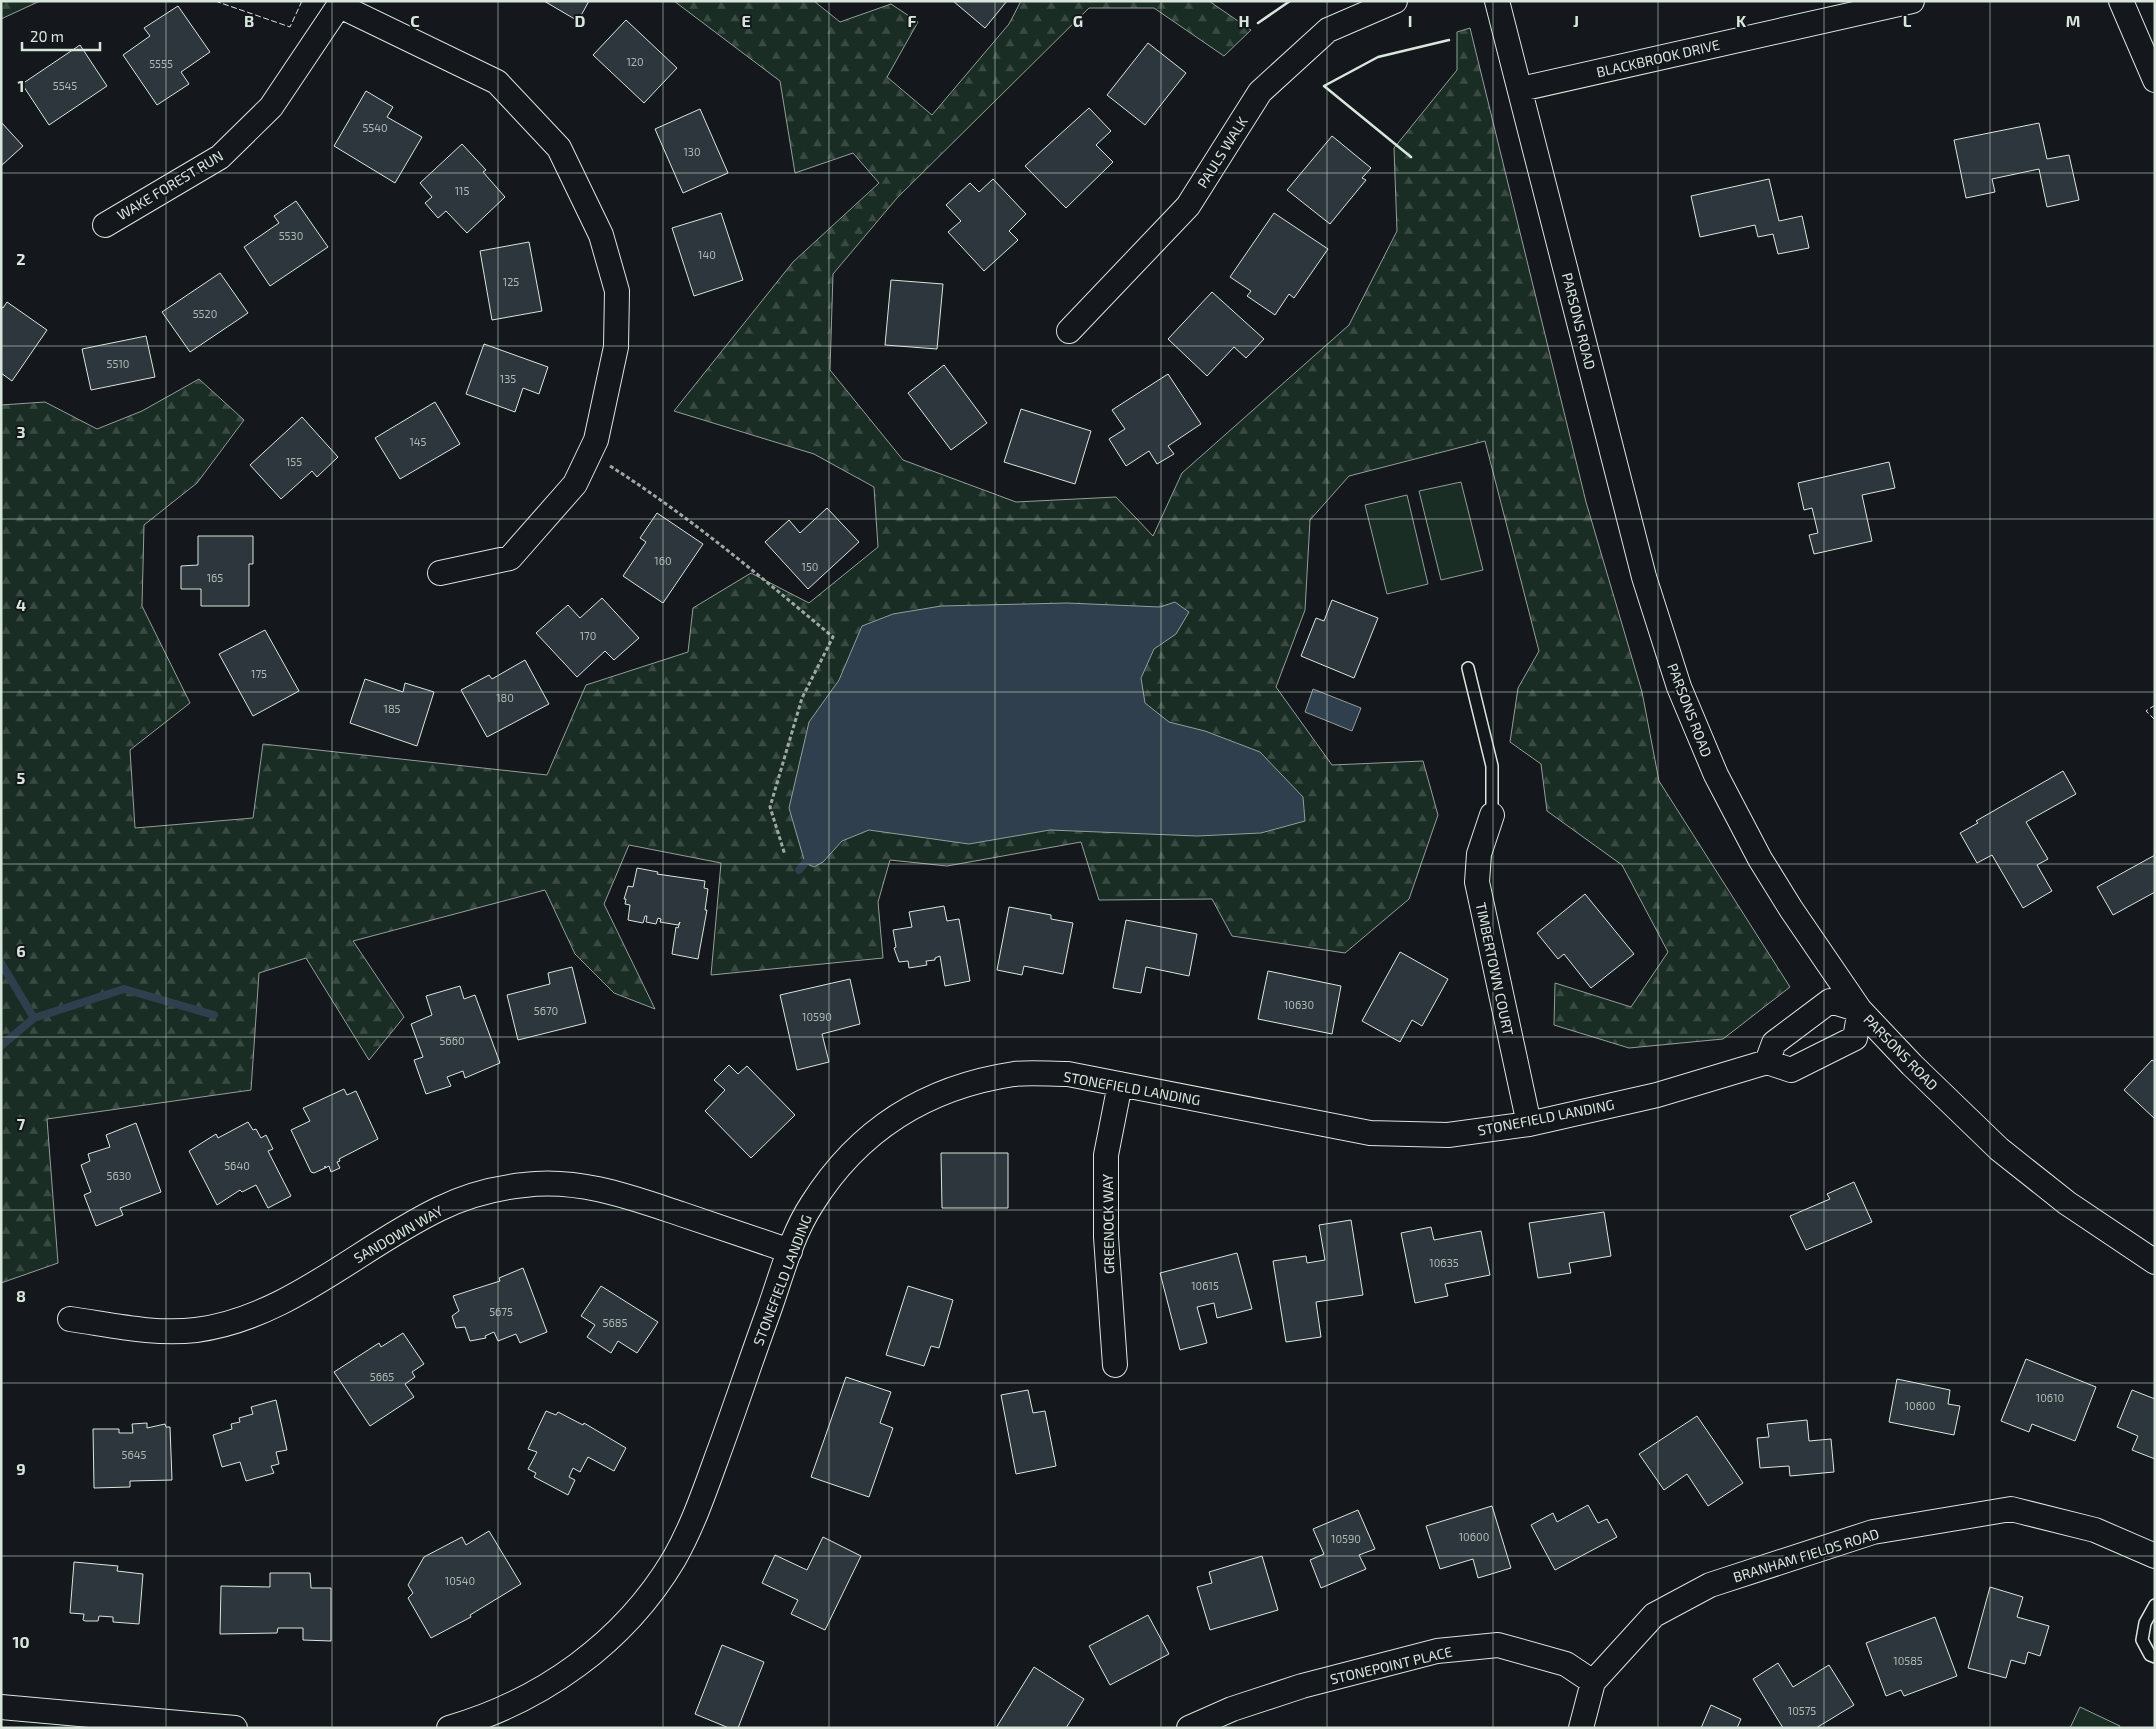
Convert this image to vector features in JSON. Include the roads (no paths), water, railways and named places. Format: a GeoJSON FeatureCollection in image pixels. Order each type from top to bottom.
{"type":"FeatureCollection","features":[{"type":"Feature","properties":{"kind":"street","name":"PAULS WALK"},"geometry":{"type":"LineString","coordinates":[[1069,331],[1188,206],[1260,92],[1328,30],[1395,1]]}},
{"type":"Feature","properties":{"kind":"street","name":"PARSONS ROAD"},"geometry":{"type":"LineString","coordinates":[[1497,1],[1644,577],[1679,687],[1716,775],[1760,859],[1791,910],[1860,1010],[1912,1065],[1999,1149],[2067,1203],[2155,1262]]}},
{"type":"Feature","properties":{"kind":"street","name":"BLACKBROOK DRIVE"},"geometry":{"type":"LineString","coordinates":[[1521,89],[1912,1]]}},
{"type":"Feature","properties":{"kind":"street"},"geometry":{"type":"LineString","coordinates":[[2121,1],[2155,80]]}},
{"type":"Feature","properties":{"kind":"street"},"geometry":{"type":"LineString","coordinates":[[341,3],[497,82],[559,148],[601,235],[617,291],[616,347],[596,440],[575,484],[510,558],[440,573]]}},
{"type":"Feature","properties":{"kind":"street","name":"WAKE FOREST RUN"},"geometry":{"type":"LineString","coordinates":[[105,225],[220,157],[271,107],[341,3]]}},
{"type":"Feature","properties":{"kind":"street","name":"TIMBERTOWN COURT"},"geometry":{"type":"LineString","coordinates":[[1492,815],[1479,854],[1477,882],[1529,1124]]}},
{"type":"Feature","properties":{"kind":"street"},"geometry":{"type":"LineString","coordinates":[[1830,1001],[1860,1010],[1855,1038],[1792,1070],[1767,1062],[1774,1043],[1830,1001]]}},
{"type":"Feature","properties":{"kind":"street","name":"STONEFIELD LANDING"},"geometry":{"type":"LineString","coordinates":[[449,1728],[493,1714],[533,1694],[576,1667],[615,1634],[649,1595],[674,1558],[702,1500],[790,1251],[811,1206],[840,1164],[877,1129],[920,1102],[967,1083],[1017,1074],[1068,1074],[1370,1134],[1448,1135],[1529,1124],[1657,1095],[1767,1062]]}},
{"type":"Feature","properties":{"kind":"street","name":"GREENOCK WAY"},"geometry":{"type":"LineString","coordinates":[[1115,1365],[1106,1237],[1106,1155],[1120,1084]]}},
{"type":"Feature","properties":{"kind":"street","name":"SANDOWN WAY"},"geometry":{"type":"LineString","coordinates":[[70,1319],[158,1332],[196,1330],[234,1322],[285,1300],[439,1208],[481,1193],[524,1185],[569,1184],[613,1191],[790,1251]]}},
{"type":"Feature","properties":{"kind":"street","name":"BRANHAM FIELDS ROAD"},"geometry":{"type":"LineString","coordinates":[[1581,1728],[1593,1682],[1654,1615],[1710,1585],[1873,1532],[2011,1509],[2096,1530],[2155,1556]]}},
{"type":"Feature","properties":{"kind":"street","name":"STONEPOINT PLACE"},"geometry":{"type":"LineString","coordinates":[[1189,1728],[1232,1709],[1302,1686],[1437,1652],[1454,1650],[1498,1645],[1566,1664],[1593,1682]]}},
{"type":"Feature","properties":{"kind":"street"},"geometry":{"type":"LineString","coordinates":[[1,1707],[235,1728]]}},
{"type":"Feature","properties":{"kind":"lane"},"geometry":{"type":"LineString","coordinates":[[1468,668],[1492,766],[1492,815]]}},
{"type":"Feature","properties":{"kind":"lane"},"geometry":{"type":"LineString","coordinates":[[2155,1605],[2145,1623],[2142,1640],[2150,1655],[2155,1658]]}},
{"type":"Feature","properties":{"kind":"water"},"geometry":{"type":"Polygon","coordinates":[[[1175,602],[1189,612],[1176,634],[1154,649],[1141,678],[1145,703],[1169,722],[1205,731],[1260,752],[1303,797],[1305,821],[1261,833],[1197,836],[1050,830],[969,844],[869,830],[842,841],[823,862],[814,867],[805,863],[789,808],[809,722],[839,680],[862,626],[893,614],[941,606],[1067,603],[1160,607],[1175,602]]]}},
{"type":"Feature","properties":{"kind":"water"},"geometry":{"type":"Polygon","coordinates":[[[1313,689],[1361,708],[1352,731],[1305,712],[1313,689]]]}},
{"type":"Feature","properties":{"kind":"waterway"},"geometry":{"type":"LineString","coordinates":[[799,870],[805,863]]}},
{"type":"Feature","properties":{"kind":"waterway"},"geometry":{"type":"LineString","coordinates":[[1,963],[34,1018]]}},
{"type":"Feature","properties":{"kind":"waterway"},"geometry":{"type":"LineString","coordinates":[[1,1046],[34,1018],[124,989],[214,1015]]}}]}
